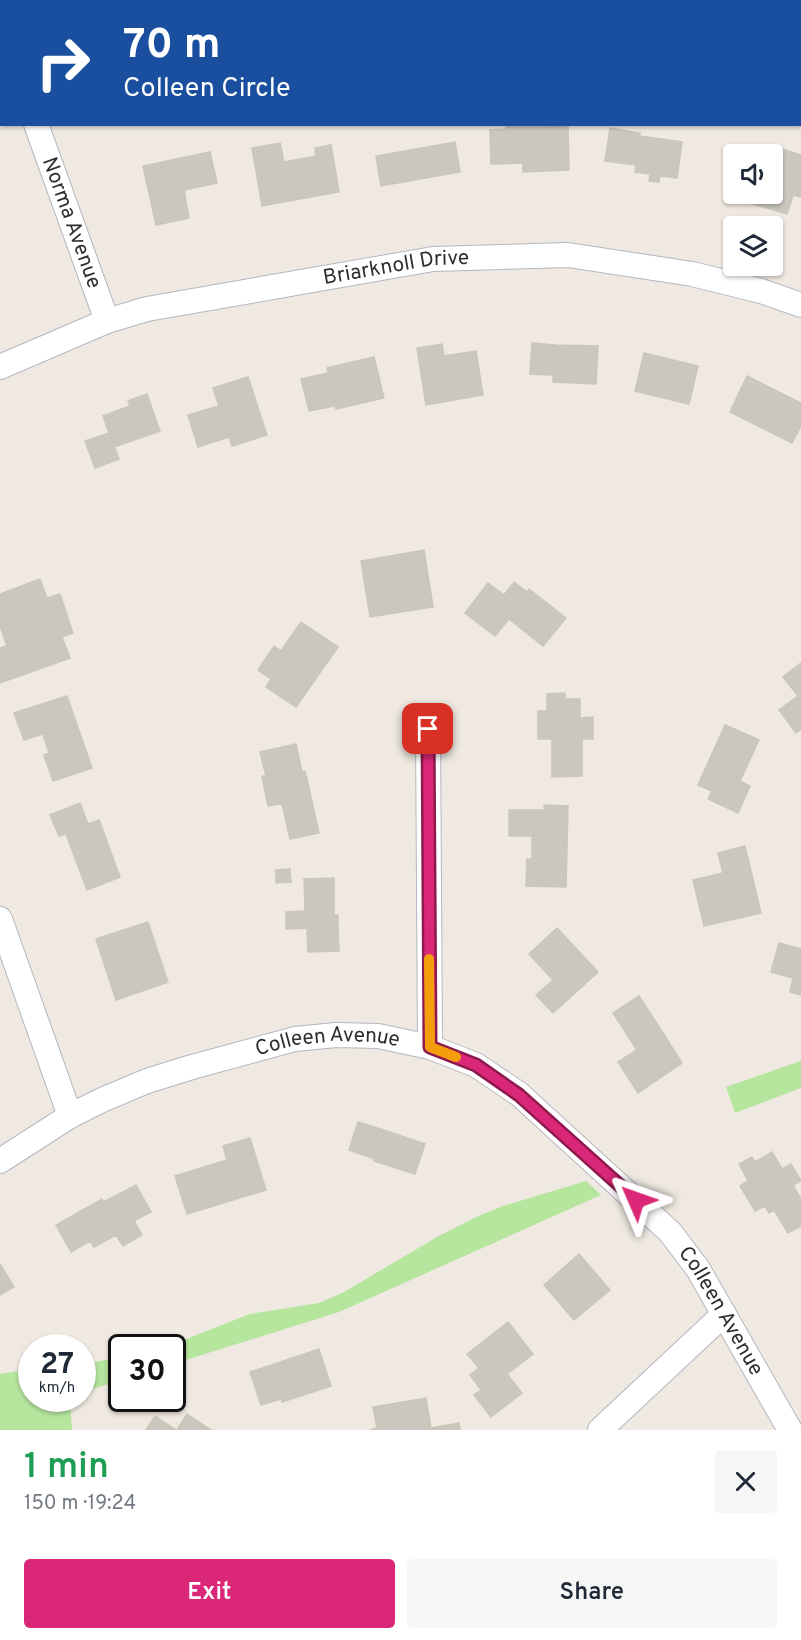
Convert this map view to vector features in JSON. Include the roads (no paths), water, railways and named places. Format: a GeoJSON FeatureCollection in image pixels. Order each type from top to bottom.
{"type":"FeatureCollection","features":[{"type":"Feature","properties":{"kind":"street","name":"Norma Avenue"},"geometry":{"type":"LineString","coordinates":[[37,126],[107,321]]}},
{"type":"Feature","properties":{"kind":"street","name":"Briarknoll Drive"},"geometry":{"type":"LineString","coordinates":[[0,367],[107,321],[147,309],[433,259],[568,255],[692,274],[761,291],[801,305]]}},
{"type":"Feature","properties":{"kind":"street"},"geometry":{"type":"LineString","coordinates":[[428,729],[430,1047]]}},
{"type":"Feature","properties":{"kind":"street"},"geometry":{"type":"LineString","coordinates":[[0,919],[70,1116]]}},
{"type":"Feature","properties":{"kind":"street","name":"Colleen Avenue"},"geometry":{"type":"LineString","coordinates":[[0,1161],[70,1116],[102,1100],[147,1081],[192,1066],[295,1039],[336,1035],[378,1036],[430,1047],[476,1065],[519,1095],[670,1232],[698,1269],[790,1430]]}},
{"type":"Feature","properties":{"kind":"street"},"geometry":{"type":"LineString","coordinates":[[600,1430],[724,1314]]}}]}
